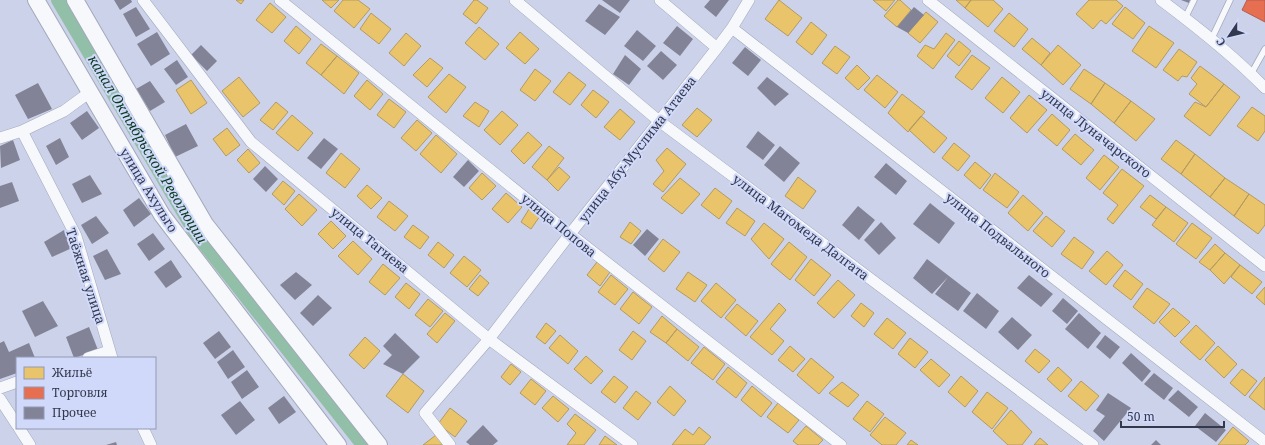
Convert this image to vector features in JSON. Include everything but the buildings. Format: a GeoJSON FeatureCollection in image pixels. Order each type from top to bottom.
{"type":"FeatureCollection","features":[{"type":"Feature","properties":{"kind":"main road","name":"улица Ахульго"},"geometry":{"type":"LineString","coordinates":[[36,0],[162,215],[338,445]]}},
{"type":"Feature","properties":{"kind":"main road"},"geometry":{"type":"LineString","coordinates":[[75,0],[205,224],[379,445]]}},
{"type":"Feature","properties":{"kind":"street","name":"улица Тагиева"},"geometry":{"type":"LineString","coordinates":[[143,0],[251,142],[489,339],[632,445]]}},
{"type":"Feature","properties":{"kind":"street","name":"улица Попова"},"geometry":{"type":"LineString","coordinates":[[280,0],[570,234],[841,445]]}},
{"type":"Feature","properties":{"kind":"street","name":"улица Магомеда Далгата"},"geometry":{"type":"LineString","coordinates":[[516,0],[659,122],[1094,445]]}},
{"type":"Feature","properties":{"kind":"street"},"geometry":{"type":"LineString","coordinates":[[660,0],[717,48]]}},
{"type":"Feature","properties":{"kind":"street","name":"улица Абу-Муслима Атаева"},"geometry":{"type":"LineString","coordinates":[[450,445],[425,413],[489,339],[717,48],[732,28],[749,0]]}},
{"type":"Feature","properties":{"kind":"street","name":"улица Луначарского"},"geometry":{"type":"LineString","coordinates":[[928,0],[1265,266]]}},
{"type":"Feature","properties":{"kind":"street"},"geometry":{"type":"LineString","coordinates":[[1160,0],[1212,38],[1265,88]]}},
{"type":"Feature","properties":{"kind":"street","name":"улица Подвального"},"geometry":{"type":"LineString","coordinates":[[732,28],[1265,442]]}},
{"type":"Feature","properties":{"kind":"street"},"geometry":{"type":"LineString","coordinates":[[0,138],[22,131],[64,111],[90,92]]}},
{"type":"Feature","properties":{"kind":"street","name":"Таёжная улица"},"geometry":{"type":"LineString","coordinates":[[22,131],[76,236],[111,354]]}},
{"type":"Feature","properties":{"kind":"street"},"geometry":{"type":"LineString","coordinates":[[94,357],[111,354]]}},
{"type":"Feature","properties":{"kind":"street"},"geometry":{"type":"LineString","coordinates":[[0,388],[16,382]]}},
{"type":"Feature","properties":{"kind":"street"},"geometry":{"type":"LineString","coordinates":[[0,399],[16,423]]}},
{"type":"Feature","properties":{"kind":"street"},"geometry":{"type":"LineString","coordinates":[[20,429],[30,445]]}},
{"type":"Feature","properties":{"kind":"street"},"geometry":{"type":"LineString","coordinates":[[143,429],[151,445]]}},
{"type":"Feature","properties":{"kind":"lane"},"geometry":{"type":"LineString","coordinates":[[1185,18],[1194,0]]}},
{"type":"Feature","properties":{"kind":"lane"},"geometry":{"type":"LineString","coordinates":[[1212,38],[1230,0]]}},
{"type":"Feature","properties":{"kind":"lane"},"geometry":{"type":"LineString","coordinates":[[1251,74],[1265,49]]}},
{"type":"Feature","properties":{"kind":"waterway","name":"канал Октябрьской Революции"},"geometry":{"type":"LineString","coordinates":[[58,0],[195,232],[363,445]]}}]}
